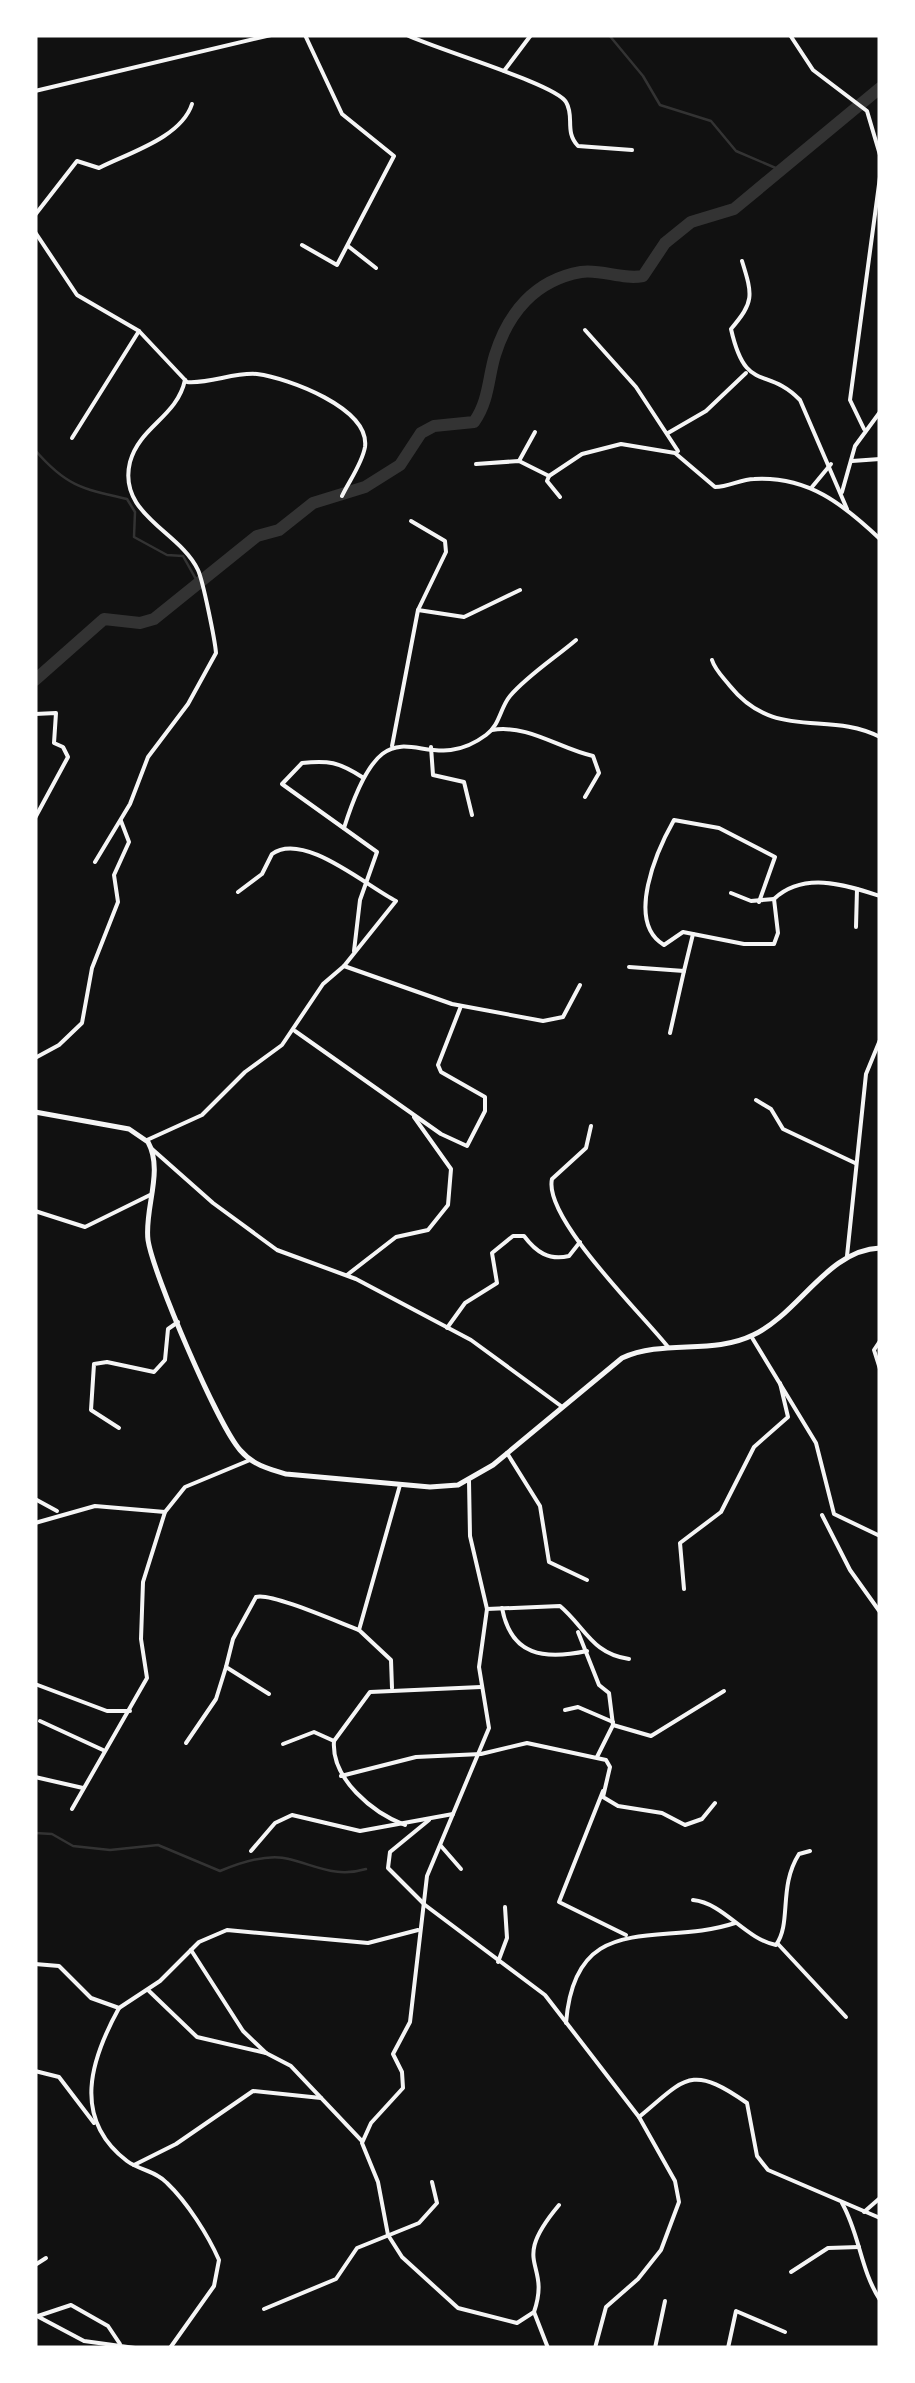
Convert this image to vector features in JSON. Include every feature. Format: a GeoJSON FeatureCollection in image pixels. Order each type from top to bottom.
{"type":"FeatureCollection","features":[{"type":"Feature","properties":{"kind":"street"},"geometry":{"type":"LineString","coordinates":[[35,92],[271,35]]}},
{"type":"Feature","properties":{"kind":"street"},"geometry":{"type":"LineString","coordinates":[[302,245],[337,264],[394,156],[342,114],[305,35]]}},
{"type":"Feature","properties":{"kind":"street"},"geometry":{"type":"LineString","coordinates":[[407,35],[562,97],[568,104],[570,136],[578,146],[632,150]]}},
{"type":"Feature","properties":{"kind":"street"},"geometry":{"type":"LineString","coordinates":[[504,71],[532,35]]}},
{"type":"Feature","properties":{"kind":"street"},"geometry":{"type":"LineString","coordinates":[[790,35],[813,70],[868,111],[880,155]]}},
{"type":"Feature","properties":{"kind":"street"},"geometry":{"type":"LineString","coordinates":[[35,215],[77,161],[99,168],[146,145],[186,119],[192,104]]}},
{"type":"Feature","properties":{"kind":"street"},"geometry":{"type":"LineString","coordinates":[[864,429],[850,400],[880,177]]}},
{"type":"Feature","properties":{"kind":"street"},"geometry":{"type":"LineString","coordinates":[[35,232],[77,294],[139,332],[185,380]]}},
{"type":"Feature","properties":{"kind":"street"},"geometry":{"type":"LineString","coordinates":[[348,246],[376,268]]}},
{"type":"Feature","properties":{"kind":"street"},"geometry":{"type":"LineString","coordinates":[[742,261],[751,299],[746,314],[730,329],[746,372],[792,392],[800,400],[831,464],[847,509]]}},
{"type":"Feature","properties":{"kind":"street"},"geometry":{"type":"LineString","coordinates":[[585,330],[636,387],[680,455],[716,487],[757,478],[782,479],[812,487],[847,509],[880,539]]}},
{"type":"Feature","properties":{"kind":"street"},"geometry":{"type":"LineString","coordinates":[[72,438],[139,332]]}},
{"type":"Feature","properties":{"kind":"street"},"geometry":{"type":"LineString","coordinates":[[668,433],[706,411],[746,372]]}},
{"type":"Feature","properties":{"kind":"street"},"geometry":{"type":"LineString","coordinates":[[185,380],[259,375],[344,408],[362,430],[364,448],[342,496]]}},
{"type":"Feature","properties":{"kind":"street"},"geometry":{"type":"LineString","coordinates":[[95,862],[121,821],[148,757],[216,658],[198,570],[144,514],[128,477],[139,441],[177,406],[185,380]]}},
{"type":"Feature","properties":{"kind":"street"},"geometry":{"type":"LineString","coordinates":[[842,492],[864,429],[880,412]]}},
{"type":"Feature","properties":{"kind":"street"},"geometry":{"type":"LineString","coordinates":[[519,461],[534,432]]}},
{"type":"Feature","properties":{"kind":"street"},"geometry":{"type":"LineString","coordinates":[[560,497],[547,481],[549,476],[582,454],[608,445],[634,445],[680,455]]}},
{"type":"Feature","properties":{"kind":"street"},"geometry":{"type":"LineString","coordinates":[[852,461],[880,459]]}},
{"type":"Feature","properties":{"kind":"street"},"geometry":{"type":"LineString","coordinates":[[476,464],[519,461],[549,476]]}},
{"type":"Feature","properties":{"kind":"street"},"geometry":{"type":"LineString","coordinates":[[812,487],[831,464]]}},
{"type":"Feature","properties":{"kind":"street"},"geometry":{"type":"LineString","coordinates":[[344,828],[362,777],[392,746],[418,610],[446,547],[430,529],[411,521]]}},
{"type":"Feature","properties":{"kind":"street"},"geometry":{"type":"LineString","coordinates":[[418,610],[464,617],[520,590]]}},
{"type":"Feature","properties":{"kind":"street"},"geometry":{"type":"LineString","coordinates":[[492,730],[508,698],[576,640]]}},
{"type":"Feature","properties":{"kind":"street"},"geometry":{"type":"LineString","coordinates":[[712,660],[734,692],[780,722],[860,728],[880,737]]}},
{"type":"Feature","properties":{"kind":"street"},"geometry":{"type":"LineString","coordinates":[[35,714],[56,713],[54,743],[64,747],[68,757],[35,818]]}},
{"type":"Feature","properties":{"kind":"street"},"geometry":{"type":"LineString","coordinates":[[392,746],[431,748],[469,744],[492,730],[521,730],[576,755],[593,756],[599,773],[585,797]]}},
{"type":"Feature","properties":{"kind":"street"},"geometry":{"type":"LineString","coordinates":[[431,748],[433,775],[464,782],[472,815]]}},
{"type":"Feature","properties":{"kind":"street"},"geometry":{"type":"LineString","coordinates":[[354,951],[354,926],[377,852],[282,784],[302,763],[326,760],[338,762],[362,777]]}},
{"type":"Feature","properties":{"kind":"street"},"geometry":{"type":"LineString","coordinates":[[759,902],[775,857],[720,828],[674,820],[650,884],[646,924],[664,945],[672,944],[680,932],[774,944],[778,933],[774,899]]}},
{"type":"Feature","properties":{"kind":"street"},"geometry":{"type":"LineString","coordinates":[[35,1058],[82,1023],[92,968],[118,902],[114,875],[129,842],[121,821]]}},
{"type":"Feature","properties":{"kind":"street"},"geometry":{"type":"LineString","coordinates":[[147,1140],[202,1114],[295,1031],[323,984],[344,966],[396,901],[315,852],[286,846],[272,854],[262,874],[238,892]]}},
{"type":"Feature","properties":{"kind":"street"},"geometry":{"type":"LineString","coordinates":[[731,892],[759,902],[774,899],[805,882],[880,896]]}},
{"type":"Feature","properties":{"kind":"street"},"geometry":{"type":"LineString","coordinates":[[856,927],[857,889]]}},
{"type":"Feature","properties":{"kind":"street"},"geometry":{"type":"LineString","coordinates":[[670,1033],[693,934]]}},
{"type":"Feature","properties":{"kind":"street"},"geometry":{"type":"LineString","coordinates":[[344,966],[460,1006],[556,1020],[570,1010],[580,985]]}},
{"type":"Feature","properties":{"kind":"street"},"geometry":{"type":"LineString","coordinates":[[629,967],[684,971]]}},
{"type":"Feature","properties":{"kind":"street"},"geometry":{"type":"LineString","coordinates":[[295,1031],[462,1146],[474,1138],[486,1097],[441,1072],[438,1065],[460,1006]]}},
{"type":"Feature","properties":{"kind":"street"},"geometry":{"type":"LineString","coordinates":[[847,1257],[866,1074],[880,1040]]}},
{"type":"Feature","properties":{"kind":"street"},"geometry":{"type":"LineString","coordinates":[[756,1100],[771,1109],[783,1129],[854,1162]]}},
{"type":"Feature","properties":{"kind":"street"},"geometry":{"type":"LineString","coordinates":[[35,1112],[129,1128],[147,1140],[213,1203],[277,1250],[346,1275],[447,1328],[491,1354],[561,1406]]}},
{"type":"Feature","properties":{"kind":"street"},"geometry":{"type":"LineString","coordinates":[[346,1275],[396,1236],[428,1230],[448,1205],[452,1170],[413,1115]]}},
{"type":"Feature","properties":{"kind":"street"},"geometry":{"type":"LineString","coordinates":[[591,1126],[586,1148],[555,1176],[550,1188],[580,1242],[668,1347]]}},
{"type":"Feature","properties":{"kind":"street"},"geometry":{"type":"LineString","coordinates":[[152,1148],[148,1243],[178,1322],[226,1429],[250,1460],[286,1474],[400,1485],[450,1486],[469,1481],[622,1358],[668,1347],[751,1336],[781,1318],[847,1257],[880,1248]]}},
{"type":"Feature","properties":{"kind":"street"},"geometry":{"type":"LineString","coordinates":[[35,1212],[86,1228],[150,1195]]}},
{"type":"Feature","properties":{"kind":"street"},"geometry":{"type":"LineString","coordinates":[[447,1328],[465,1303],[498,1283],[492,1253],[513,1236],[524,1236],[539,1252],[557,1258],[569,1256],[580,1242]]}},
{"type":"Feature","properties":{"kind":"street"},"geometry":{"type":"LineString","coordinates":[[119,1428],[91,1410],[94,1364],[107,1362],[154,1372],[166,1360],[168,1329],[178,1322]]}},
{"type":"Feature","properties":{"kind":"street"},"geometry":{"type":"LineString","coordinates":[[751,1336],[816,1443],[834,1514],[880,1536]]}},
{"type":"Feature","properties":{"kind":"street"},"geometry":{"type":"LineString","coordinates":[[880,1341],[874,1350],[880,1368]]}},
{"type":"Feature","properties":{"kind":"street"},"geometry":{"type":"LineString","coordinates":[[684,1589],[680,1543],[720,1512],[754,1447],[788,1417],[780,1384]]}},
{"type":"Feature","properties":{"kind":"street"},"geometry":{"type":"LineString","coordinates":[[507,1453],[540,1506],[549,1562],[587,1580]]}},
{"type":"Feature","properties":{"kind":"street"},"geometry":{"type":"LineString","coordinates":[[72,1808],[147,1678],[141,1639],[143,1582],[165,1512],[185,1487],[250,1460]]}},
{"type":"Feature","properties":{"kind":"street"},"geometry":{"type":"LineString","coordinates":[[362,2142],[371,2123],[403,2088],[402,2072],[393,2054],[410,2022],[427,1876],[489,1728],[481,1687],[488,1609],[470,1536],[469,1481]]}},
{"type":"Feature","properties":{"kind":"street"},"geometry":{"type":"LineString","coordinates":[[359,1630],[400,1485]]}},
{"type":"Feature","properties":{"kind":"street"},"geometry":{"type":"LineString","coordinates":[[35,1498],[59,1513]]}},
{"type":"Feature","properties":{"kind":"street"},"geometry":{"type":"LineString","coordinates":[[35,1523],[59,1513],[123,1506],[165,1512]]}},
{"type":"Feature","properties":{"kind":"street"},"geometry":{"type":"LineString","coordinates":[[822,1516],[850,1570],[880,1612]]}},
{"type":"Feature","properties":{"kind":"street"},"geometry":{"type":"LineString","coordinates":[[186,1744],[216,1698],[233,1639],[252,1602],[264,1594],[359,1630],[390,1660],[392,1688]]}},
{"type":"Feature","properties":{"kind":"street"},"geometry":{"type":"LineString","coordinates":[[488,1609],[555,1604],[606,1653],[629,1659]]}},
{"type":"Feature","properties":{"kind":"street"},"geometry":{"type":"LineString","coordinates":[[502,1608],[510,1636],[531,1653],[548,1657],[586,1651]]}},
{"type":"Feature","properties":{"kind":"street"},"geometry":{"type":"LineString","coordinates":[[577,1627],[600,1685],[610,1693],[613,1724],[597,1757]]}},
{"type":"Feature","properties":{"kind":"street"},"geometry":{"type":"LineString","coordinates":[[226,1667],[269,1694]]}},
{"type":"Feature","properties":{"kind":"street"},"geometry":{"type":"LineString","coordinates":[[35,1684],[107,1711],[130,1712]]}},
{"type":"Feature","properties":{"kind":"street"},"geometry":{"type":"LineString","coordinates":[[406,1825],[374,1807],[341,1776],[334,1742],[366,1695],[392,1688],[481,1687]]}},
{"type":"Feature","properties":{"kind":"street"},"geometry":{"type":"LineString","coordinates":[[564,1710],[578,1706],[613,1724],[651,1736],[724,1691]]}},
{"type":"Feature","properties":{"kind":"street"},"geometry":{"type":"LineString","coordinates":[[40,1721],[103,1750]]}},
{"type":"Feature","properties":{"kind":"street"},"geometry":{"type":"LineString","coordinates":[[283,1744],[314,1732],[334,1742]]}},
{"type":"Feature","properties":{"kind":"street"},"geometry":{"type":"LineString","coordinates":[[341,1776],[416,1757],[480,1754],[535,1743],[597,1757],[610,1767],[559,1902],[628,1936]]}},
{"type":"Feature","properties":{"kind":"street"},"geometry":{"type":"LineString","coordinates":[[35,1777],[82,1788]]}},
{"type":"Feature","properties":{"kind":"street"},"geometry":{"type":"LineString","coordinates":[[603,1792],[611,1803],[662,1813],[685,1825],[702,1819],[715,1803]]}},
{"type":"Feature","properties":{"kind":"street"},"geometry":{"type":"LineString","coordinates":[[251,1851],[275,1823],[292,1815],[360,1831],[453,1814]]}},
{"type":"Feature","properties":{"kind":"street"},"geometry":{"type":"LineString","coordinates":[[429,1820],[390,1852],[386,1862],[401,1885],[498,1962],[530,1981],[639,2117],[676,2181],[679,2202],[674,2223],[652,2263],[606,2308],[595,2348]]}},
{"type":"Feature","properties":{"kind":"street"},"geometry":{"type":"LineString","coordinates":[[441,1846],[461,1869]]}},
{"type":"Feature","properties":{"kind":"street"},"geometry":{"type":"LineString","coordinates":[[778,1944],[791,1868],[798,1854],[810,1851]]}},
{"type":"Feature","properties":{"kind":"street"},"geometry":{"type":"LineString","coordinates":[[693,1900],[708,1903],[762,1940],[778,1944],[846,2017]]}},
{"type":"Feature","properties":{"kind":"street"},"geometry":{"type":"LineString","coordinates":[[498,1962],[507,1938],[505,1906]]}},
{"type":"Feature","properties":{"kind":"street"},"geometry":{"type":"LineString","coordinates":[[566,2024],[570,1992],[580,1968],[628,1936],[735,1923]]}},
{"type":"Feature","properties":{"kind":"street"},"geometry":{"type":"LineString","coordinates":[[97,2127],[92,2094],[95,2055],[120,2008],[191,1950],[227,1930],[368,1942],[403,1936],[421,1927]]}},
{"type":"Feature","properties":{"kind":"street"},"geometry":{"type":"LineString","coordinates":[[191,1950],[243,2031],[266,2054]]}},
{"type":"Feature","properties":{"kind":"street"},"geometry":{"type":"LineString","coordinates":[[35,1964],[59,1966],[90,1998],[120,2008]]}},
{"type":"Feature","properties":{"kind":"street"},"geometry":{"type":"LineString","coordinates":[[146,1989],[197,2037],[266,2054],[292,2066],[362,2142],[378,2182],[388,2235],[410,2266],[458,2308],[504,2323],[526,2321],[534,2312],[539,2288],[531,2250],[541,2227],[559,2205]]}},
{"type":"Feature","properties":{"kind":"street"},"geometry":{"type":"LineString","coordinates":[[35,2071],[59,2077],[97,2127],[134,2165],[169,2184],[219,2260],[214,2286],[170,2348]]}},
{"type":"Feature","properties":{"kind":"street"},"geometry":{"type":"LineString","coordinates":[[639,2117],[684,2079],[696,2078],[730,2092],[747,2102],[761,2164],[880,2218]]}},
{"type":"Feature","properties":{"kind":"street"},"geometry":{"type":"LineString","coordinates":[[134,2165],[176,2144],[253,2091],[321,2098]]}},
{"type":"Feature","properties":{"kind":"street"},"geometry":{"type":"LineString","coordinates":[[264,2309],[336,2279],[353,2252],[406,2229],[434,2211],[438,2203],[432,2182]]}},
{"type":"Feature","properties":{"kind":"street"},"geometry":{"type":"LineString","coordinates":[[864,2212],[880,2198]]}},
{"type":"Feature","properties":{"kind":"street"},"geometry":{"type":"LineString","coordinates":[[842,2203],[853,2222],[860,2262],[880,2300]]}},
{"type":"Feature","properties":{"kind":"street"},"geometry":{"type":"LineString","coordinates":[[791,2272],[828,2248],[859,2247]]}},
{"type":"Feature","properties":{"kind":"street"},"geometry":{"type":"LineString","coordinates":[[35,2264],[46,2258]]}},
{"type":"Feature","properties":{"kind":"street"},"geometry":{"type":"LineString","coordinates":[[655,2348],[665,2301]]}},
{"type":"Feature","properties":{"kind":"street"},"geometry":{"type":"LineString","coordinates":[[37,2316],[71,2305],[108,2326],[120,2344]]}},
{"type":"Feature","properties":{"kind":"street"},"geometry":{"type":"LineString","coordinates":[[728,2348],[736,2311],[784,2332]]}},
{"type":"Feature","properties":{"kind":"street"},"geometry":{"type":"LineString","coordinates":[[534,2312],[548,2348]]}},
{"type":"Feature","properties":{"kind":"street"},"geometry":{"type":"LineString","coordinates":[[37,2316],[94,2346],[120,2344],[135,2348]]}},
{"type":"Feature","properties":{"kind":"waterway"},"geometry":{"type":"LineString","coordinates":[[609,35],[643,76],[660,105],[711,121],[736,151],[778,169]]}},
{"type":"Feature","properties":{"kind":"waterway"},"geometry":{"type":"LineString","coordinates":[[35,680],[104,619],[140,623],[154,619],[257,536],[279,530],[313,503],[365,487],[400,465],[421,433],[434,426],[474,422],[507,325],[537,291],[550,282],[581,272],[643,276],[665,243],[691,222],[734,209],[880,88]]}},
{"type":"Feature","properties":{"kind":"waterway"},"geometry":{"type":"LineString","coordinates":[[35,450],[76,484],[127,499],[135,512],[134,537],[167,555],[183,556],[197,581]]}},
{"type":"Feature","properties":{"kind":"waterway"},"geometry":{"type":"LineString","coordinates":[[35,1833],[52,1834],[73,1846],[110,1850],[158,1845],[220,1871],[272,1857],[336,1872],[366,1869]]}}]}
